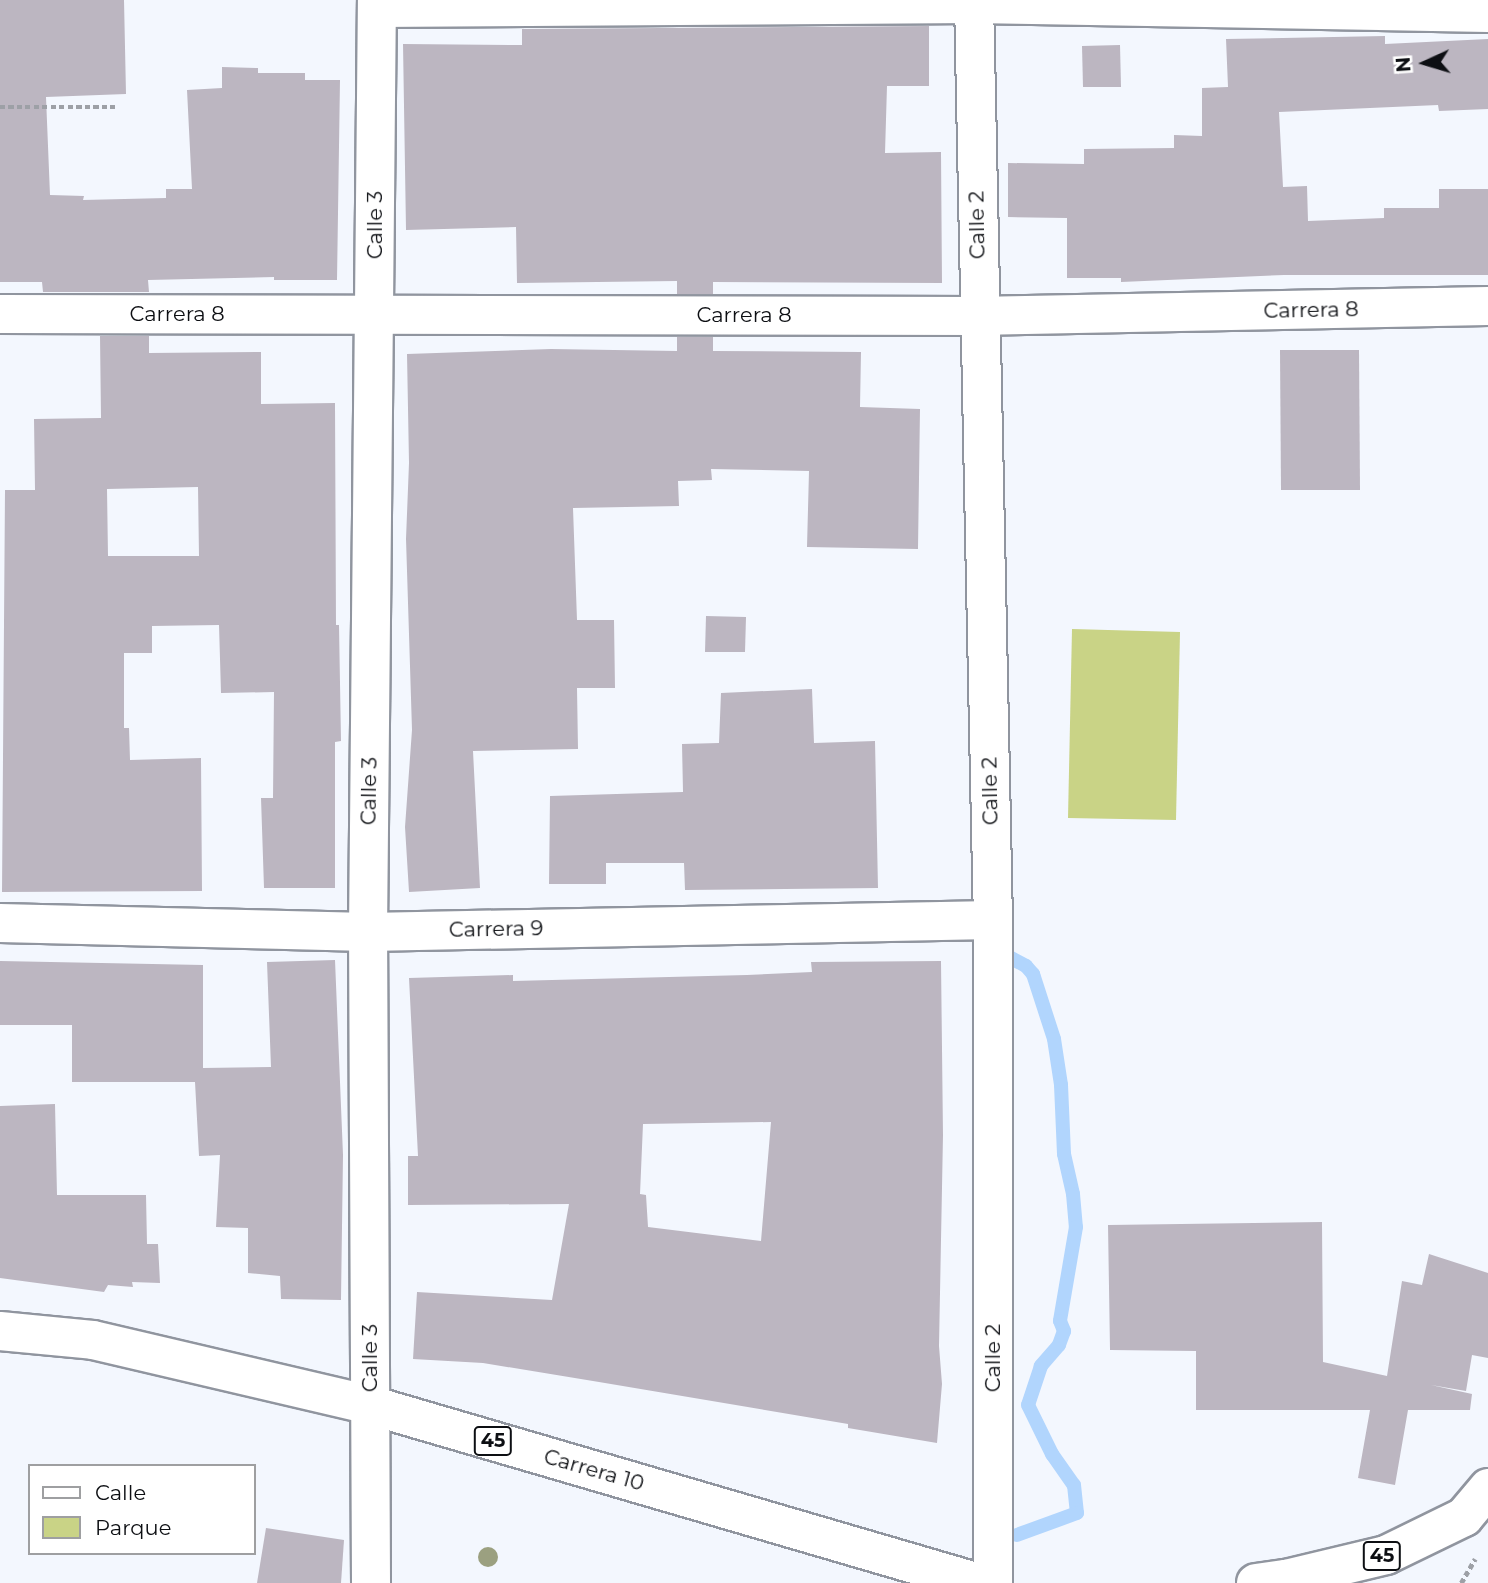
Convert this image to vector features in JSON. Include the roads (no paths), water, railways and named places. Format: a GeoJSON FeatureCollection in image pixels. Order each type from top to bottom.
{"type":"FeatureCollection","features":[{"type":"Feature","properties":{"kind":"street"},"geometry":{"type":"LineString","coordinates":[[377,4],[974,2],[1488,13]]}},
{"type":"Feature","properties":{"kind":"street","name":"Calle 2"},"geometry":{"type":"LineString","coordinates":[[974,2],[978,316],[993,920],[993,1583]]}},
{"type":"Feature","properties":{"kind":"street","name":"Calle 3"},"geometry":{"type":"LineString","coordinates":[[371,1583],[368,932],[377,4]]}},
{"type":"Feature","properties":{"kind":"street","name":"Carrera 8"},"geometry":{"type":"LineString","coordinates":[[0,314],[978,316],[1488,306]]}},
{"type":"Feature","properties":{"kind":"street","name":"Carrera 9"},"geometry":{"type":"LineString","coordinates":[[0,923],[368,932],[993,920]]}},
{"type":"Feature","properties":{"kind":"street","name":"Carrera 10"},"geometry":{"type":"LineString","coordinates":[[0,1331],[93,1340],[370,1405],[979,1583]]}},
{"type":"Feature","properties":{"kind":"street","name":"45"},"geometry":{"type":"LineString","coordinates":[[1256,1583],[1286,1579],[1386,1555],[1464,1517],[1488,1488]]}},
{"type":"Feature","properties":{"kind":"waterway"},"geometry":{"type":"LineString","coordinates":[[1011,958],[1026,966],[1033,974],[1054,1039],[1061,1085],[1064,1154],[1073,1194],[1076,1227],[1060,1321],[1064,1331],[1059,1345],[1041,1366],[1028,1405],[1052,1454],[1074,1485],[1077,1513],[1017,1535]]}}]}
